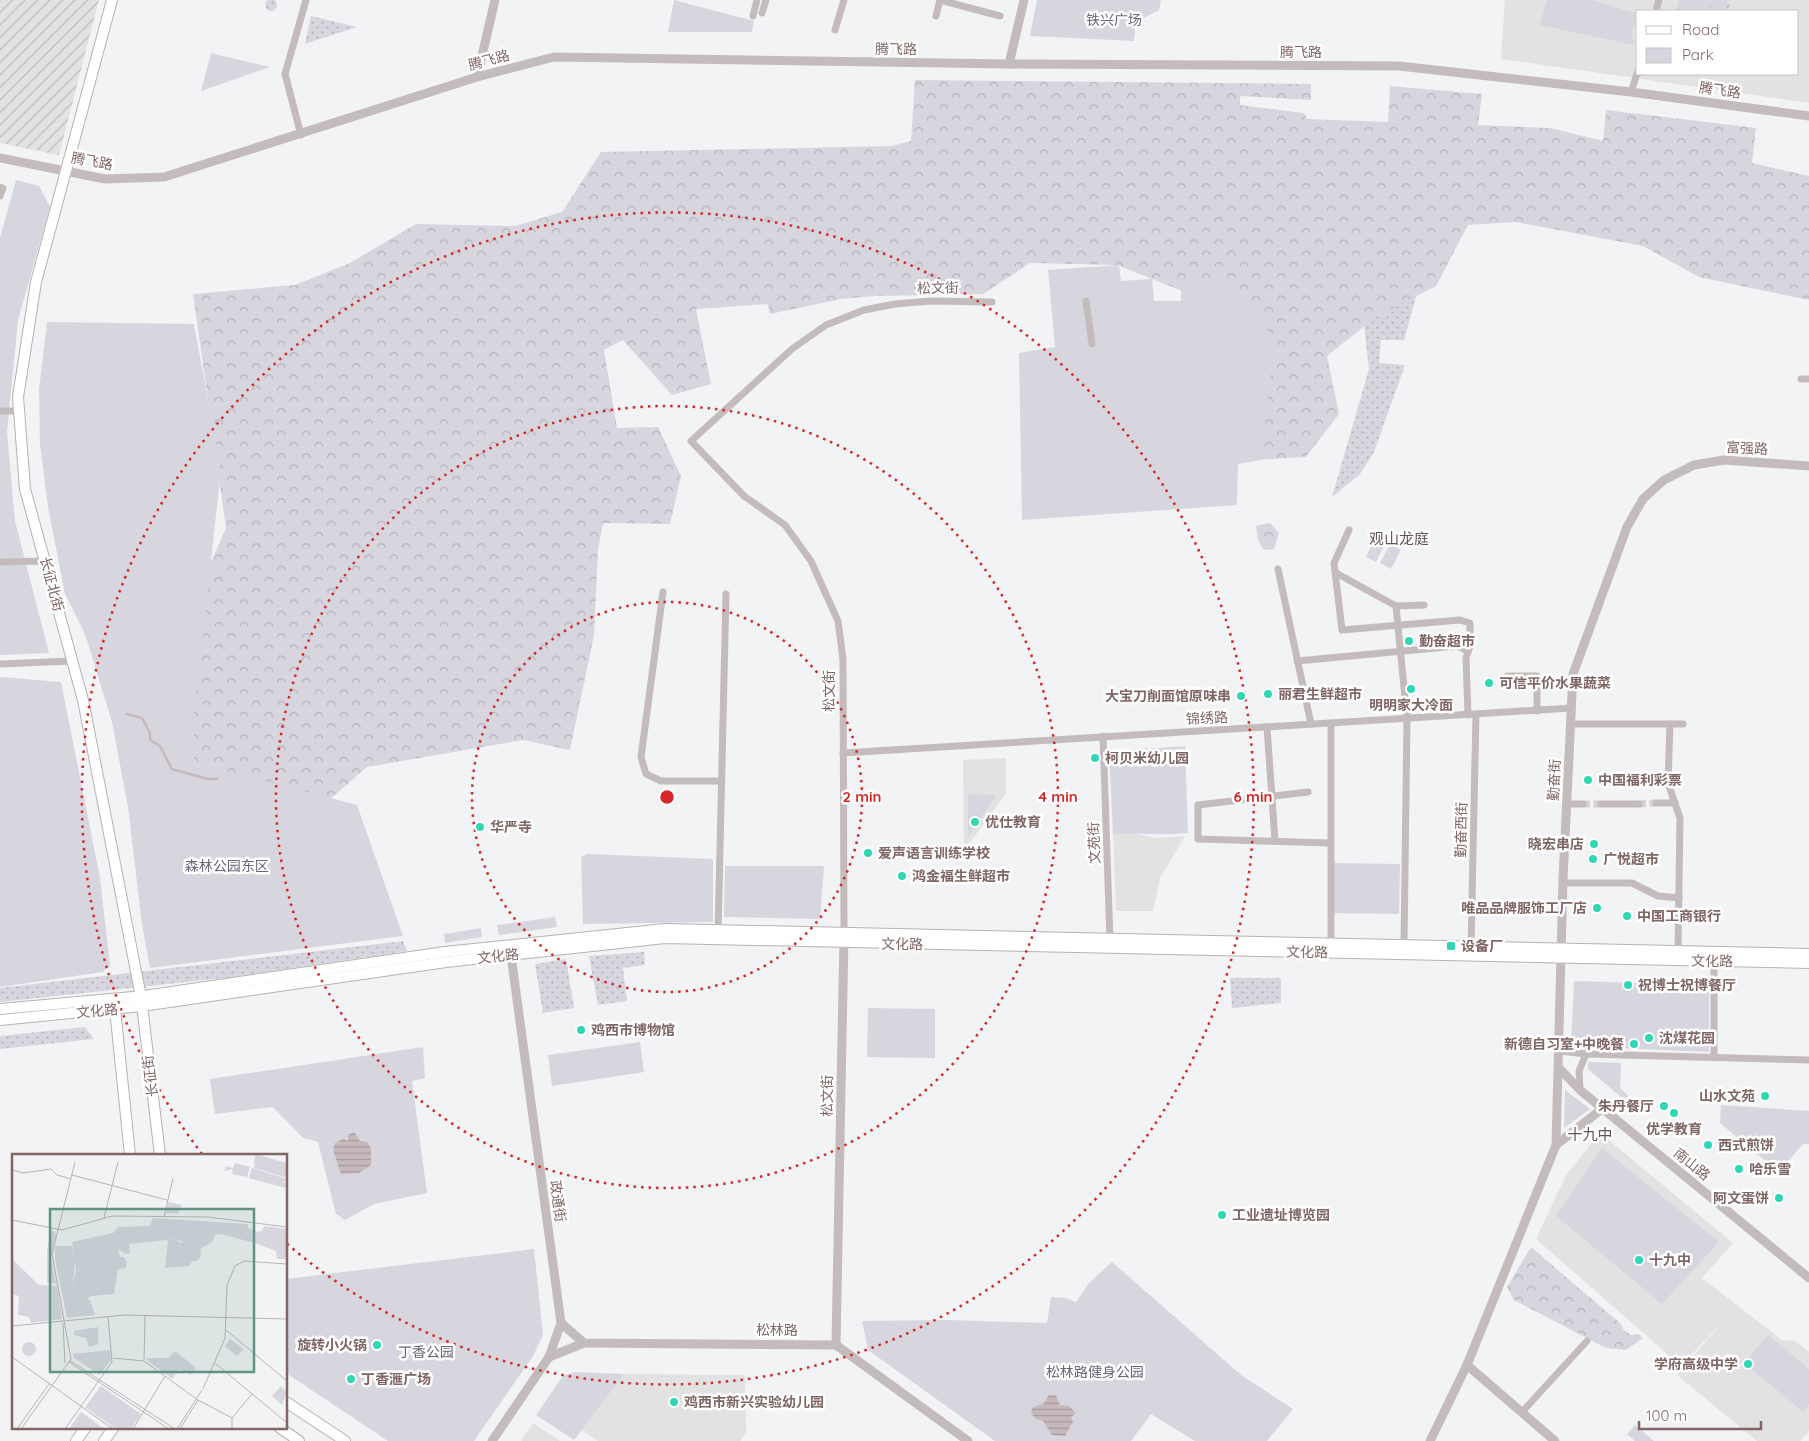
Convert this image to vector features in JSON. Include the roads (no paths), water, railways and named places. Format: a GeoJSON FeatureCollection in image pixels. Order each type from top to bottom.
{"type":"FeatureCollection","features":[{"type":"Feature","properties":{"kind":"main road","name":"长征北街"},"geometry":{"type":"LineString","coordinates":[[112,0],[36,282],[18,398],[26,489],[83,700],[141,1002]]}},
{"type":"Feature","properties":{"kind":"main road","name":"文化路"},"geometry":{"type":"LineString","coordinates":[[0,1020],[115,1009],[141,1002],[445,952],[510,950],[718,935],[1562,953],[1678,951],[1809,954]]}},
{"type":"Feature","properties":{"kind":"main road","name":"文化路"},"geometry":{"type":"LineString","coordinates":[[1110,944],[1404,945],[1714,961],[1809,963]]}},
{"type":"Feature","properties":{"kind":"main road","name":"文化路"},"geometry":{"type":"LineString","coordinates":[[0,1009],[141,1002]]}},
{"type":"Feature","properties":{"kind":"main road","name":"长征街"},"geometry":{"type":"LineString","coordinates":[[141,1002],[160,1154]]}},
{"type":"Feature","properties":{"kind":"main road","name":"长征街"},"geometry":{"type":"LineString","coordinates":[[115,1009],[130,1154]]}},
{"type":"Feature","properties":{"kind":"main road"},"geometry":{"type":"LineString","coordinates":[[288,1403],[345,1441]]}},
{"type":"Feature","properties":{"kind":"main road"},"geometry":{"type":"LineString","coordinates":[[76,1441],[85,1428]]}},
{"type":"Feature","properties":{"kind":"main road"},"geometry":{"type":"LineString","coordinates":[[104,1441],[113,1428]]}},
{"type":"Feature","properties":{"kind":"main road"},"geometry":{"type":"LineString","coordinates":[[280,1428],[299,1441]]}},
{"type":"Feature","properties":{"kind":"street"},"geometry":{"type":"LineString","coordinates":[[301,135],[285,74],[306,0]]}},
{"type":"Feature","properties":{"kind":"street"},"geometry":{"type":"LineString","coordinates":[[477,77],[496,0]]}},
{"type":"Feature","properties":{"kind":"street"},"geometry":{"type":"LineString","coordinates":[[752,16],[757,0]]}},
{"type":"Feature","properties":{"kind":"street"},"geometry":{"type":"LineString","coordinates":[[762,14],[766,0]]}},
{"type":"Feature","properties":{"kind":"street"},"geometry":{"type":"LineString","coordinates":[[835,30],[844,0]]}},
{"type":"Feature","properties":{"kind":"street"},"geometry":{"type":"LineString","coordinates":[[936,16],[940,0],[1000,16]]}},
{"type":"Feature","properties":{"kind":"street"},"geometry":{"type":"LineString","coordinates":[[1009,64],[1024,0]]}},
{"type":"Feature","properties":{"kind":"street","name":"腾飞路"},"geometry":{"type":"LineString","coordinates":[[0,158],[105,179],[164,178],[477,77],[554,57],[1009,64],[1399,66],[1631,92],[1809,116]]}},
{"type":"Feature","properties":{"kind":"street"},"geometry":{"type":"LineString","coordinates":[[1631,92],[1636,75]]}},
{"type":"Feature","properties":{"kind":"street"},"geometry":{"type":"LineString","coordinates":[[0,187],[2,188],[0,196]]}},
{"type":"Feature","properties":{"kind":"street","name":"松文街"},"geometry":{"type":"LineString","coordinates":[[836,1345],[844,938],[842,649],[838,621],[811,562],[785,525],[744,496],[692,441],[792,349],[826,325],[864,310],[895,304],[931,301],[992,302]]}},
{"type":"Feature","properties":{"kind":"street"},"geometry":{"type":"LineString","coordinates":[[1086,301],[1092,344]]}},
{"type":"Feature","properties":{"kind":"street"},"geometry":{"type":"LineString","coordinates":[[1801,379],[1809,379]]}},
{"type":"Feature","properties":{"kind":"street"},"geometry":{"type":"LineString","coordinates":[[0,411],[19,412]]}},
{"type":"Feature","properties":{"kind":"street","name":"富强路"},"geometry":{"type":"LineString","coordinates":[[1639,505],[1664,480],[1694,465],[1724,460],[1809,466]]}},
{"type":"Feature","properties":{"kind":"street","name":"勤奋街"},"geometry":{"type":"LineString","coordinates":[[1556,1145],[1560,1069],[1563,882],[1573,674],[1627,527],[1639,505]]}},
{"type":"Feature","properties":{"kind":"street"},"geometry":{"type":"LineString","coordinates":[[1349,530],[1334,562],[1342,630],[1460,620],[1470,623],[1466,660],[1468,715]]}},
{"type":"Feature","properties":{"kind":"street"},"geometry":{"type":"LineString","coordinates":[[0,562],[46,561]]}},
{"type":"Feature","properties":{"kind":"street"},"geometry":{"type":"LineString","coordinates":[[1278,569],[1310,724]]}},
{"type":"Feature","properties":{"kind":"street"},"geometry":{"type":"LineString","coordinates":[[1336,573],[1396,606],[1424,605]]}},
{"type":"Feature","properties":{"kind":"street"},"geometry":{"type":"LineString","coordinates":[[663,592],[642,733],[641,756],[646,774],[661,781],[722,781]]}},
{"type":"Feature","properties":{"kind":"street"},"geometry":{"type":"LineString","coordinates":[[718,935],[726,594]]}},
{"type":"Feature","properties":{"kind":"street"},"geometry":{"type":"LineString","coordinates":[[1396,606],[1396,625],[1407,718],[1404,945]]}},
{"type":"Feature","properties":{"kind":"street"},"geometry":{"type":"LineString","coordinates":[[1297,661],[1457,646],[1468,651]]}},
{"type":"Feature","properties":{"kind":"street"},"geometry":{"type":"LineString","coordinates":[[0,664],[72,661]]}},
{"type":"Feature","properties":{"kind":"street"},"geometry":{"type":"LineString","coordinates":[[1507,676],[1537,676],[1537,710]]}},
{"type":"Feature","properties":{"kind":"street","name":"锦绣路"},"geometry":{"type":"LineString","coordinates":[[843,753],[1572,708]]}},
{"type":"Feature","properties":{"kind":"street","name":"勤奋西街"},"geometry":{"type":"LineString","coordinates":[[1471,947],[1476,714]]}},
{"type":"Feature","properties":{"kind":"street"},"geometry":{"type":"LineString","coordinates":[[1331,723],[1331,944]]}},
{"type":"Feature","properties":{"kind":"street"},"geometry":{"type":"LineString","coordinates":[[1571,724],[1683,724]]}},
{"type":"Feature","properties":{"kind":"street"},"geometry":{"type":"LineString","coordinates":[[1670,724],[1668,783],[1680,818],[1678,951]]}},
{"type":"Feature","properties":{"kind":"street"},"geometry":{"type":"LineString","coordinates":[[1267,727],[1275,841]]}},
{"type":"Feature","properties":{"kind":"street","name":"文苑街"},"geometry":{"type":"LineString","coordinates":[[1103,736],[1110,944]]}},
{"type":"Feature","properties":{"kind":"street"},"geometry":{"type":"LineString","coordinates":[[1308,792],[1198,805],[1198,839],[1330,843]]}},
{"type":"Feature","properties":{"kind":"street"},"geometry":{"type":"LineString","coordinates":[[1656,803],[1675,803]]}},
{"type":"Feature","properties":{"kind":"street"},"geometry":{"type":"LineString","coordinates":[[1567,804],[1583,804]]}},
{"type":"Feature","properties":{"kind":"street"},"geometry":{"type":"LineString","coordinates":[[1602,804],[1639,804]]}},
{"type":"Feature","properties":{"kind":"street"},"geometry":{"type":"LineString","coordinates":[[1563,882],[1632,883],[1658,896],[1679,898]]}},
{"type":"Feature","properties":{"kind":"street","name":"政通街"},"geometry":{"type":"LineString","coordinates":[[492,1441],[548,1357],[561,1323],[510,950]]}},
{"type":"Feature","properties":{"kind":"street"},"geometry":{"type":"LineString","coordinates":[[1714,961],[1714,1058]]}},
{"type":"Feature","properties":{"kind":"street"},"geometry":{"type":"LineString","coordinates":[[1560,1051],[1586,1054],[1809,1060]]}},
{"type":"Feature","properties":{"kind":"street"},"geometry":{"type":"LineString","coordinates":[[1580,1090],[1579,1071],[1586,1054]]}},
{"type":"Feature","properties":{"kind":"street","name":"南山路"},"geometry":{"type":"LineString","coordinates":[[1560,1069],[1580,1090],[1809,1278]]}},
{"type":"Feature","properties":{"kind":"street"},"geometry":{"type":"LineString","coordinates":[[1430,1441],[1467,1364],[1556,1145],[1602,1108]]}},
{"type":"Feature","properties":{"kind":"street"},"geometry":{"type":"LineString","coordinates":[[548,1357],[584,1342],[561,1323]]}},
{"type":"Feature","properties":{"kind":"street"},"geometry":{"type":"LineString","coordinates":[[1522,1412],[1587,1341]]}},
{"type":"Feature","properties":{"kind":"street","name":"松林路"},"geometry":{"type":"LineString","coordinates":[[584,1342],[836,1345]]}},
{"type":"Feature","properties":{"kind":"street"},"geometry":{"type":"LineString","coordinates":[[836,1345],[968,1441]]}},
{"type":"Feature","properties":{"kind":"street"},"geometry":{"type":"LineString","coordinates":[[1467,1364],[1555,1441]]}},
{"type":"Feature","properties":{"kind":"waterway"},"geometry":{"type":"LineString","coordinates":[[127,714],[142,718],[150,733],[150,740],[160,746],[172,769],[208,779],[217,779]]}},
{"type":"Feature","properties":{"kind":"tunnel"},"geometry":{"type":"LineString","coordinates":[[1639,804],[1656,803]]}},
{"type":"Feature","properties":{"kind":"tunnel"},"geometry":{"type":"LineString","coordinates":[[1583,804],[1601,804]]}},
{"type":"Feature","properties":{"kind":"place","name":"勤奋超市"},"geometry":{"type":"Point","coordinates":[1409,641]}},
{"type":"Feature","properties":{"kind":"place","name":"可信平价水果蔬菜"},"geometry":{"type":"Point","coordinates":[1489,683]}},
{"type":"Feature","properties":{"kind":"place","name":"明明家大冷面"},"geometry":{"type":"Point","coordinates":[1411,689]}},
{"type":"Feature","properties":{"kind":"place","name":"丽君生鲜超市"},"geometry":{"type":"Point","coordinates":[1268,694]}},
{"type":"Feature","properties":{"kind":"place","name":"大宝刀削面馆原味串"},"geometry":{"type":"Point","coordinates":[1241,696]}},
{"type":"Feature","properties":{"kind":"place","name":"柯贝米幼儿园"},"geometry":{"type":"Point","coordinates":[1095,758]}},
{"type":"Feature","properties":{"kind":"place","name":"中国福利彩票"},"geometry":{"type":"Point","coordinates":[1588,780]}},
{"type":"Feature","properties":{"kind":"place","name":"优仕教育"},"geometry":{"type":"Point","coordinates":[975,822]}},
{"type":"Feature","properties":{"kind":"place","name":"华严寺"},"geometry":{"type":"Point","coordinates":[480,827]}},
{"type":"Feature","properties":{"kind":"place","name":"晓宏串店"},"geometry":{"type":"Point","coordinates":[1594,844]}},
{"type":"Feature","properties":{"kind":"place","name":"爱声语言训练学校"},"geometry":{"type":"Point","coordinates":[868,853]}},
{"type":"Feature","properties":{"kind":"place","name":"广悦超市"},"geometry":{"type":"Point","coordinates":[1593,859]}},
{"type":"Feature","properties":{"kind":"place","name":"鸿金福生鲜超市"},"geometry":{"type":"Point","coordinates":[902,876]}},
{"type":"Feature","properties":{"kind":"place","name":"唯品品牌服饰工厂店"},"geometry":{"type":"Point","coordinates":[1597,908]}},
{"type":"Feature","properties":{"kind":"place","name":"中国工商银行"},"geometry":{"type":"Point","coordinates":[1627,916]}},
{"type":"Feature","properties":{"kind":"place","name":"设备厂"},"geometry":{"type":"Point","coordinates":[1451,946]}},
{"type":"Feature","properties":{"kind":"place","name":"祝博士祝博餐厅"},"geometry":{"type":"Point","coordinates":[1628,985]}},
{"type":"Feature","properties":{"kind":"place","name":"鸡西市博物馆"},"geometry":{"type":"Point","coordinates":[581,1030]}},
{"type":"Feature","properties":{"kind":"place","name":"沈煤花园"},"geometry":{"type":"Point","coordinates":[1649,1038]}},
{"type":"Feature","properties":{"kind":"place","name":"新德自习室+中晚餐"},"geometry":{"type":"Point","coordinates":[1634,1044]}},
{"type":"Feature","properties":{"kind":"place","name":"山水文苑"},"geometry":{"type":"Point","coordinates":[1765,1096]}},
{"type":"Feature","properties":{"kind":"place","name":"朱丹餐厅"},"geometry":{"type":"Point","coordinates":[1664,1106]}},
{"type":"Feature","properties":{"kind":"place","name":"优学教育"},"geometry":{"type":"Point","coordinates":[1674,1113]}},
{"type":"Feature","properties":{"kind":"place","name":"西式煎饼"},"geometry":{"type":"Point","coordinates":[1708,1145]}},
{"type":"Feature","properties":{"kind":"place","name":"哈乐雪"},"geometry":{"type":"Point","coordinates":[1739,1169]}},
{"type":"Feature","properties":{"kind":"place","name":"阿文蛋饼"},"geometry":{"type":"Point","coordinates":[1779,1198]}},
{"type":"Feature","properties":{"kind":"place","name":"工业遗址博览园"},"geometry":{"type":"Point","coordinates":[1222,1215]}},
{"type":"Feature","properties":{"kind":"place","name":"十九中"},"geometry":{"type":"Point","coordinates":[1639,1260]}},
{"type":"Feature","properties":{"kind":"place","name":"旋转小火锅"},"geometry":{"type":"Point","coordinates":[377,1345]}},
{"type":"Feature","properties":{"kind":"place","name":"学府高级中学"},"geometry":{"type":"Point","coordinates":[1748,1364]}},
{"type":"Feature","properties":{"kind":"place","name":"丁香滙广场"},"geometry":{"type":"Point","coordinates":[351,1379]}},
{"type":"Feature","properties":{"kind":"place","name":"鸡西市新兴实验幼儿园"},"geometry":{"type":"Point","coordinates":[674,1402]}},
{"type":"Feature","properties":{"kind":"district","name":"观山龙庭"},"geometry":{"type":"Point","coordinates":[1399,538]}},
{"type":"Feature","properties":{"kind":"district","name":"十九中"},"geometry":{"type":"Point","coordinates":[1590,1134]}},
{"type":"Feature","properties":{"kind":"park label","name":"铁兴广场"},"geometry":{"type":"Point","coordinates":[1114,20]}},
{"type":"Feature","properties":{"kind":"park label","name":"森林公园东区"},"geometry":{"type":"Point","coordinates":[227,866]}},
{"type":"Feature","properties":{"kind":"park label","name":"丁香公园"},"geometry":{"type":"Point","coordinates":[426,1352]}},
{"type":"Feature","properties":{"kind":"park label","name":"松林路健身公园"},"geometry":{"type":"Point","coordinates":[1095,1372]}}]}
